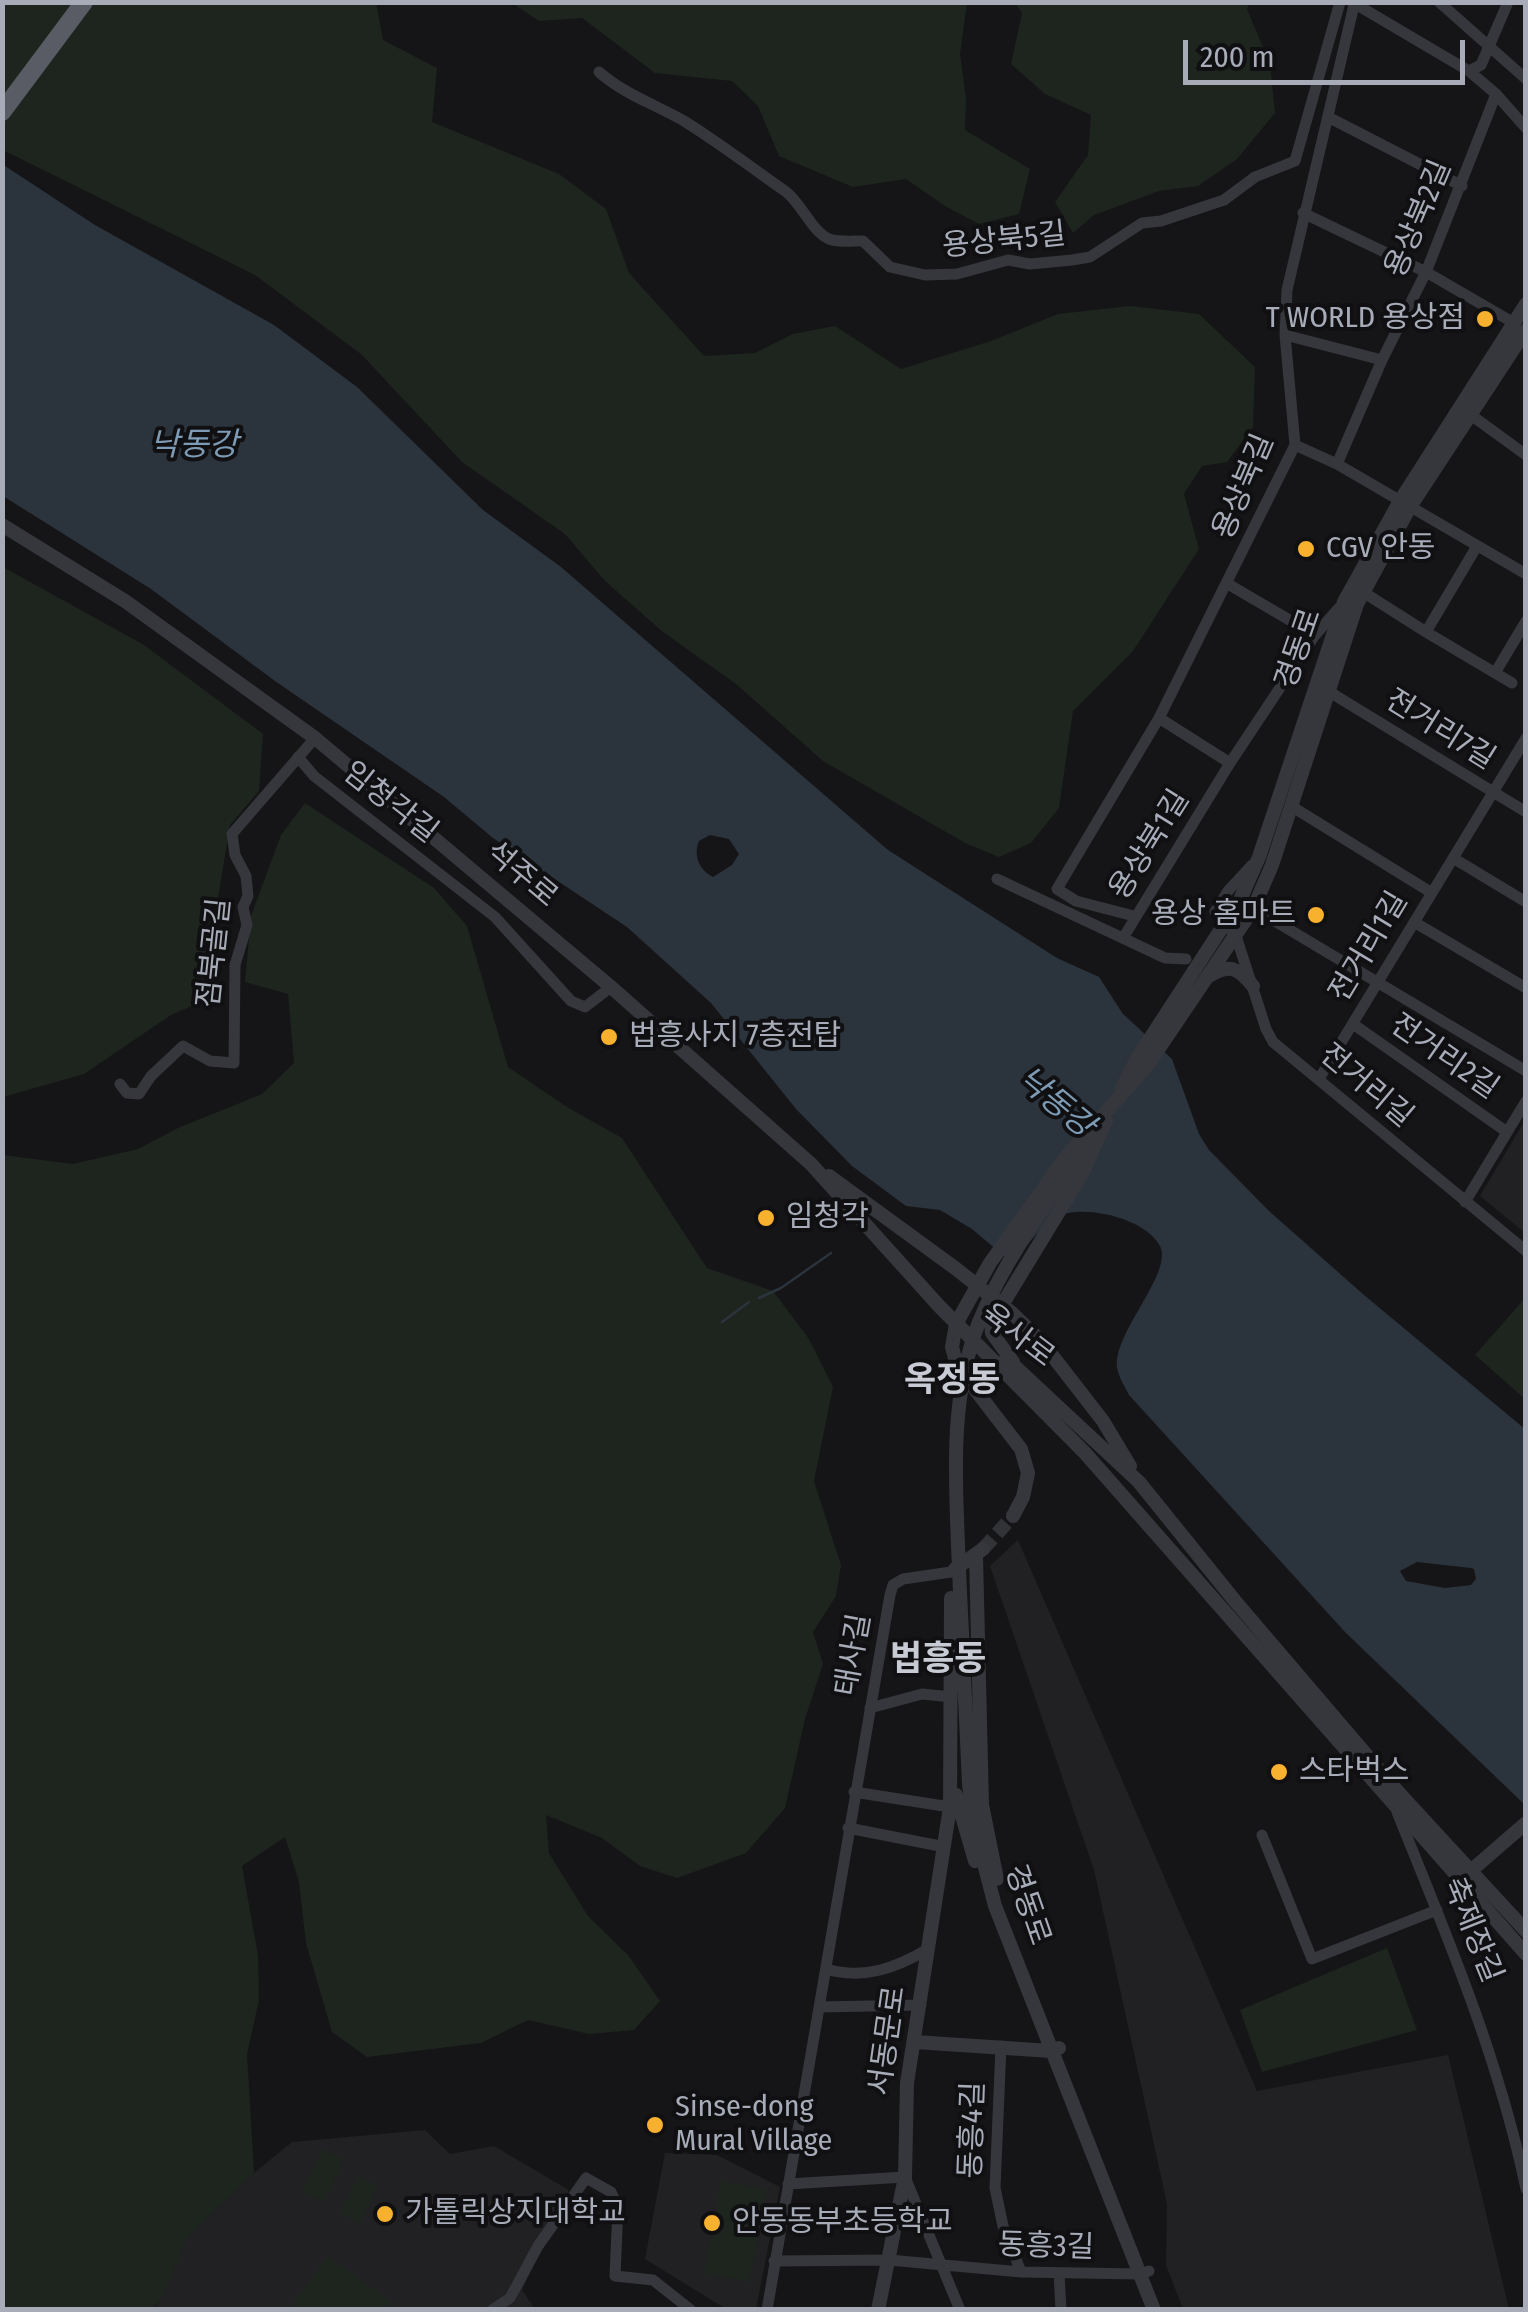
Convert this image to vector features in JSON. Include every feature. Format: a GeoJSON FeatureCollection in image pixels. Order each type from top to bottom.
{"type":"FeatureCollection","features":[{"type":"Feature","properties":{"kind":"highway"},"geometry":{"type":"LineString","coordinates":[[2,112],[73,2]]}},
{"type":"Feature","properties":{"kind":"highway"},"geometry":{"type":"LineString","coordinates":[[2,98],[84,2]]}},
{"type":"Feature","properties":{"kind":"street"},"geometry":{"type":"LineString","coordinates":[[1439,2],[1526,79]]}},
{"type":"Feature","properties":{"kind":"street"},"geometry":{"type":"LineString","coordinates":[[1469,70],[1481,65],[1508,2]]}},
{"type":"Feature","properties":{"kind":"street"},"geometry":{"type":"LineString","coordinates":[[1349,3],[1469,70],[1526,128]]}},
{"type":"Feature","properties":{"kind":"street","name":"용상북5길"},"geometry":{"type":"LineString","coordinates":[[600,72],[619,90],[636,92],[648,104],[684,121],[788,193],[817,230],[830,240],[863,241],[890,266],[924,275],[958,274],[1008,260],[1048,263],[1090,256],[1142,222],[1161,221],[1224,200],[1256,177],[1295,160],[1349,3]]}},
{"type":"Feature","properties":{"kind":"street","name":"용상북길"},"geometry":{"type":"LineString","coordinates":[[1076,902],[1057,889],[1159,718],[1296,445],[1285,335],[1287,290],[1328,117],[1349,3]]}},
{"type":"Feature","properties":{"kind":"street","name":"용상북2길"},"geometry":{"type":"LineString","coordinates":[[1337,464],[1426,272],[1496,94]]}},
{"type":"Feature","properties":{"kind":"street"},"geometry":{"type":"LineString","coordinates":[[1328,117],[1462,186]]}},
{"type":"Feature","properties":{"kind":"street"},"geometry":{"type":"LineString","coordinates":[[1303,213],[1426,272],[1520,326]]}},
{"type":"Feature","properties":{"kind":"street","name":"경동로"},"geometry":{"type":"LineString","coordinates":[[1230,931],[1247,904],[1290,806],[1364,592],[1405,504],[1472,414],[1520,326],[1526,304]]}},
{"type":"Feature","properties":{"kind":"street","name":"경동로"},"geometry":{"type":"LineString","coordinates":[[1247,904],[1344,602],[1520,326]]}},
{"type":"Feature","properties":{"kind":"street"},"geometry":{"type":"LineString","coordinates":[[1285,335],[1382,360]]}},
{"type":"Feature","properties":{"kind":"street"},"geometry":{"type":"LineString","coordinates":[[1472,414],[1526,455]]}},
{"type":"Feature","properties":{"kind":"street"},"geometry":{"type":"LineString","coordinates":[[1296,445],[1337,464],[1526,574]]}},
{"type":"Feature","properties":{"kind":"street","name":"석주로"},"geometry":{"type":"LineString","coordinates":[[2,525],[125,600],[315,738],[611,987],[812,1164],[956,1324]]}},
{"type":"Feature","properties":{"kind":"street"},"geometry":{"type":"LineString","coordinates":[[1426,632],[1477,546]]}},
{"type":"Feature","properties":{"kind":"street"},"geometry":{"type":"LineString","coordinates":[[1228,584],[1315,636]]}},
{"type":"Feature","properties":{"kind":"street"},"geometry":{"type":"LineString","coordinates":[[1364,592],[1512,683]]}},
{"type":"Feature","properties":{"kind":"street","name":"용상북1길"},"geometry":{"type":"LineString","coordinates":[[998,879],[1123,938],[1230,763],[1315,636],[1344,602]]}},
{"type":"Feature","properties":{"kind":"street"},"geometry":{"type":"LineString","coordinates":[[1495,673],[1526,622]]}},
{"type":"Feature","properties":{"kind":"street","name":"전거리7길"},"geometry":{"type":"LineString","coordinates":[[1328,690],[1526,812]]}},
{"type":"Feature","properties":{"kind":"street"},"geometry":{"type":"LineString","coordinates":[[1159,718],[1230,763]]}},
{"type":"Feature","properties":{"kind":"street","name":"점북골길"},"geometry":{"type":"LineString","coordinates":[[120,1084],[127,1094],[139,1094],[182,1046],[210,1061],[234,1063],[235,965],[247,926],[243,907],[248,896],[246,876],[235,856],[232,834],[255,812],[315,738]]}},
{"type":"Feature","properties":{"kind":"street","name":"전거리1길"},"geometry":{"type":"LineString","coordinates":[[1319,1079],[1526,738]]}},
{"type":"Feature","properties":{"kind":"street","name":"임청각길"},"geometry":{"type":"LineString","coordinates":[[298,757],[314,776],[494,917],[571,1001],[585,1007],[611,987]]}},
{"type":"Feature","properties":{"kind":"street","name":"전거리1길"},"geometry":{"type":"LineString","coordinates":[[1290,806],[1432,893]]}},
{"type":"Feature","properties":{"kind":"street"},"geometry":{"type":"LineString","coordinates":[[1215,912],[1259,857]]}},
{"type":"Feature","properties":{"kind":"street"},"geometry":{"type":"LineString","coordinates":[[1453,858],[1526,902]]}},
{"type":"Feature","properties":{"kind":"street"},"geometry":{"type":"LineString","coordinates":[[1057,908],[1076,902],[1134,916]]}},
{"type":"Feature","properties":{"kind":"street"},"geometry":{"type":"LineString","coordinates":[[1247,904],[1526,1071]]}},
{"type":"Feature","properties":{"kind":"street"},"geometry":{"type":"LineString","coordinates":[[1414,922],[1526,988]]}},
{"type":"Feature","properties":{"kind":"street"},"geometry":{"type":"LineString","coordinates":[[1013,1516],[1023,1497],[1028,1472],[1022,1449],[957,1366],[952,1347],[956,1324],[990,1263],[1065,1158],[1147,1066],[1208,977],[1230,931]]}},
{"type":"Feature","properties":{"kind":"street"},"geometry":{"type":"LineString","coordinates":[[1013,1362],[992,1333],[991,1323],[1083,1172],[1136,1060],[1230,931]]}},
{"type":"Feature","properties":{"kind":"street","name":"전거리길"},"geometry":{"type":"LineString","coordinates":[[1230,931],[1273,1042],[1526,1251]]}},
{"type":"Feature","properties":{"kind":"street"},"geometry":{"type":"LineString","coordinates":[[1123,938],[1165,958],[1186,959]]}},
{"type":"Feature","properties":{"kind":"street"},"geometry":{"type":"LineString","coordinates":[[1208,977],[1229,967],[1239,969],[1253,986]]}},
{"type":"Feature","properties":{"kind":"street","name":"전거리2길"},"geometry":{"type":"LineString","coordinates":[[1352,1024],[1507,1132]]}},
{"type":"Feature","properties":{"kind":"street","name":"전거리2길"},"geometry":{"type":"LineString","coordinates":[[1466,1202],[1526,1102]]}},
{"type":"Feature","properties":{"kind":"street","name":"경동로"},"geometry":{"type":"LineString","coordinates":[[1112,1109],[1023,1238],[978,1325],[957,1409],[956,1492],[966,1744],[982,1857],[1144,2273],[1154,2310]]}},
{"type":"Feature","properties":{"kind":"street"},"geometry":{"type":"LineString","coordinates":[[812,1164],[955,1268],[1041,1340],[1103,1421],[1139,1482]]}},
{"type":"Feature","properties":{"kind":"street","name":"육사로"},"geometry":{"type":"LineString","coordinates":[[956,1324],[1013,1362],[1139,1482],[1235,1601],[1526,1931]]}},
{"type":"Feature","properties":{"kind":"street","name":"육사로"},"geometry":{"type":"LineString","coordinates":[[956,1324],[1085,1453],[1526,1954]]}},
{"type":"Feature","properties":{"kind":"street"},"geometry":{"type":"LineString","coordinates":[[980,1552],[982,1805],[1000,1904],[970,1849],[952,1780],[951,1572],[980,1552]]}},
{"type":"Feature","properties":{"kind":"street","name":"태사길"},"geometry":{"type":"LineString","coordinates":[[768,2310],[854,1792],[893,1584],[902,1579],[951,1572]]}},
{"type":"Feature","properties":{"kind":"street"},"geometry":{"type":"LineString","coordinates":[[870,1708],[922,1694],[952,1697]]}},
{"type":"Feature","properties":{"kind":"street","name":"서동문로"},"geometry":{"type":"LineString","coordinates":[[878,2310],[904,2178],[907,2082],[952,1780]]}},
{"type":"Feature","properties":{"kind":"street"},"geometry":{"type":"LineString","coordinates":[[854,1792],[950,1806]]}},
{"type":"Feature","properties":{"kind":"street","name":"축제장길"},"geometry":{"type":"LineString","coordinates":[[1396,1808],[1497,2073],[1526,2189]]}},
{"type":"Feature","properties":{"kind":"street"},"geometry":{"type":"LineString","coordinates":[[1460,1880],[1526,1822]]}},
{"type":"Feature","properties":{"kind":"street"},"geometry":{"type":"LineString","coordinates":[[848,1828],[945,1847]]}},
{"type":"Feature","properties":{"kind":"street"},"geometry":{"type":"LineString","coordinates":[[1262,1835],[1312,1959],[1436,1910]]}},
{"type":"Feature","properties":{"kind":"street"},"geometry":{"type":"LineString","coordinates":[[826,1969],[846,1975],[896,1968],[928,1949]]}},
{"type":"Feature","properties":{"kind":"street"},"geometry":{"type":"LineString","coordinates":[[820,2007],[921,2005]]}},
{"type":"Feature","properties":{"kind":"street"},"geometry":{"type":"LineString","coordinates":[[915,2042],[1056,2049]]}},
{"type":"Feature","properties":{"kind":"street","name":"동흥4길"},"geometry":{"type":"LineString","coordinates":[[1002,2046],[994,2188],[1003,2226],[1021,2272]]}},
{"type":"Feature","properties":{"kind":"street"},"geometry":{"type":"LineString","coordinates":[[492,2310],[510,2298],[538,2246],[586,2178],[610,2192],[618,2206],[615,2276],[653,2280],[683,2307]]}},
{"type":"Feature","properties":{"kind":"street"},"geometry":{"type":"LineString","coordinates":[[788,2184],[904,2178],[960,2310]]}},
{"type":"Feature","properties":{"kind":"street"},"geometry":{"type":"LineString","coordinates":[[774,2261],[889,2260]]}},
{"type":"Feature","properties":{"kind":"street","name":"동흥3길"},"geometry":{"type":"LineString","coordinates":[[889,2260],[1021,2272],[1144,2273]]}},
{"type":"Feature","properties":{"kind":"street"},"geometry":{"type":"LineString","coordinates":[[1059,2273],[1061,2310]]}},
{"type":"Feature","properties":{"kind":"street","name":"경동로"},"geometry":{"type":"LineString","coordinates":[[1144,2273],[1164,2310]]}},
{"type":"Feature","properties":{"kind":"shaded area"},"geometry":{"type":"Polygon","coordinates":[[[2,3],[376,3],[383,40],[437,68],[432,122],[559,174],[606,209],[629,273],[704,356],[755,353],[793,334],[835,326],[901,369],[991,341],[1058,314],[1130,306],[1199,314],[1255,367],[1253,427],[1227,462],[1202,466],[1184,494],[1199,549],[1133,651],[1073,711],[1059,808],[1031,843],[999,857],[965,843],[823,761],[736,684],[663,632],[605,581],[565,534],[462,462],[361,354],[255,275],[3,150],[2,3]]]}},
{"type":"Feature","properties":{"kind":"shaded area"},"geometry":{"type":"Polygon","coordinates":[[[512,3],[967,3],[960,54],[966,98],[965,130],[1030,169],[1019,214],[979,224],[906,179],[853,187],[779,156],[758,106],[732,81],[655,73],[582,18],[539,21],[512,3]]]}},
{"type":"Feature","properties":{"kind":"shaded area"},"geometry":{"type":"Polygon","coordinates":[[[1015,3],[1249,3],[1247,9],[1270,64],[1275,113],[1237,159],[1198,186],[1159,191],[1094,215],[1073,233],[1055,202],[1088,155],[1091,115],[1045,94],[1011,64],[1022,13],[1015,3]]]}},
{"type":"Feature","properties":{"kind":"shaded area"},"geometry":{"type":"Polygon","coordinates":[[[3,567],[144,645],[263,734],[259,791],[230,825],[201,1002],[171,1015],[84,1074],[3,1097],[3,567]]]}},
{"type":"Feature","properties":{"kind":"shaded area"},"geometry":{"type":"Polygon","coordinates":[[[305,803],[434,888],[467,926],[508,1067],[622,1138],[707,1268],[773,1291],[809,1339],[833,1387],[814,1481],[841,1565],[836,1596],[813,1632],[823,1664],[805,1719],[785,1808],[746,1853],[677,1878],[640,1866],[602,1838],[546,1815],[549,1853],[588,1916],[628,1955],[660,2001],[634,2030],[589,2034],[528,2020],[481,2043],[367,2057],[332,2032],[306,1943],[299,1882],[285,1837],[242,1866],[258,1955],[259,2000],[247,2054],[254,2173],[187,2239],[153,2309],[3,2310],[3,1155],[73,1164],[138,1149],[262,1094],[294,1063],[288,994],[245,982],[251,916],[281,835],[305,803]]]}},
{"type":"Feature","properties":{"kind":"shaded area"},"geometry":{"type":"Polygon","coordinates":[[[1525,1120],[1526,1233],[1480,1196],[1525,1120]]]}},
{"type":"Feature","properties":{"kind":"shaded area"},"geometry":{"type":"Polygon","coordinates":[[[1525,1298],[1525,1399],[1475,1355],[1525,1298]]]}},
{"type":"Feature","properties":{"kind":"shaded area"},"geometry":{"type":"Polygon","coordinates":[[[1018,1540],[1257,2091],[1448,2055],[1509,2309],[1183,2309],[1166,2265],[1167,2204],[1094,1870],[990,1566],[1018,1540]]]}},
{"type":"Feature","properties":{"kind":"shaded area"},"geometry":{"type":"Polygon","coordinates":[[[1387,1948],[1417,2030],[1262,2072],[1240,2010],[1387,1948]]]}},
{"type":"Feature","properties":{"kind":"shaded area","name":"가톨릭상지대학교"},"geometry":{"type":"Polygon","coordinates":[[[425,2130],[450,2154],[494,2146],[569,2190],[522,2290],[535,2309],[153,2310],[162,2297],[172,2253],[254,2173],[292,2142],[425,2130]]]}},
{"type":"Feature","properties":{"kind":"shaded area"},"geometry":{"type":"Polygon","coordinates":[[[323,2149],[344,2159],[324,2202],[302,2192],[323,2149]]]}},
{"type":"Feature","properties":{"kind":"shaded area","name":"안동동부초등학교"},"geometry":{"type":"Polygon","coordinates":[[[665,2153],[717,2155],[780,2187],[756,2309],[726,2309],[645,2259],[665,2153]]]}},
{"type":"Feature","properties":{"kind":"shaded area"},"geometry":{"type":"Polygon","coordinates":[[[358,2176],[378,2186],[360,2223],[340,2213],[358,2176]]]}},
{"type":"Feature","properties":{"kind":"shaded area"},"geometry":{"type":"Polygon","coordinates":[[[721,2181],[766,2190],[749,2282],[704,2273],[721,2181]]]}},
{"type":"Feature","properties":{"kind":"shaded area"},"geometry":{"type":"Polygon","coordinates":[[[328,2256],[391,2302],[386,2309],[289,2309],[328,2256]]]}},
{"type":"Feature","properties":{"kind":"water","name":"낙동강"},"geometry":{"type":"Polygon","coordinates":[[[2,164],[95,225],[274,325],[357,387],[483,510],[561,567],[888,850],[1057,958],[1099,977],[1123,1014],[1172,1059],[1199,1134],[1209,1150],[1269,1211],[1364,1295],[1525,1429],[1525,1805],[1345,1632],[1129,1395],[1117,1367],[1119,1353],[1158,1272],[1162,1258],[1153,1236],[1112,1216],[1067,1213],[1046,1224],[1018,1256],[1004,1256],[972,1229],[940,1210],[906,1206],[852,1166],[796,1109],[711,1003],[627,927],[493,838],[444,797],[275,681],[151,589],[3,496],[2,164]],[[710,835],[699,841],[697,857],[713,877],[732,865],[739,854],[729,839],[710,835]],[[1417,1562],[1400,1571],[1406,1581],[1445,1588],[1471,1585],[1476,1579],[1471,1568],[1417,1562]]]}},
{"type":"Feature","properties":{"kind":"waterway"},"geometry":{"type":"LineString","coordinates":[[759,1298],[781,1288],[831,1253]]}},
{"type":"Feature","properties":{"kind":"waterway"},"geometry":{"type":"LineString","coordinates":[[722,1322],[749,1302]]}},
{"type":"Feature","properties":{"kind":"tunnel"},"geometry":{"type":"LineString","coordinates":[[983,1549],[1013,1516]]}},
{"type":"Feature","properties":{"kind":"place","name":"T WORLD 용상점"},"geometry":{"type":"Point","coordinates":[1485,319]}},
{"type":"Feature","properties":{"kind":"place","name":"CGV 안동"},"geometry":{"type":"Point","coordinates":[1306,549]}},
{"type":"Feature","properties":{"kind":"place","name":"용상 홈마트"},"geometry":{"type":"Point","coordinates":[1316,915]}},
{"type":"Feature","properties":{"kind":"place","name":"법흥사지 7층전탑"},"geometry":{"type":"Point","coordinates":[609,1037]}},
{"type":"Feature","properties":{"kind":"place","name":"임청각"},"geometry":{"type":"Point","coordinates":[766,1218]}},
{"type":"Feature","properties":{"kind":"place","name":"스타벅스"},"geometry":{"type":"Point","coordinates":[1279,1772]}},
{"type":"Feature","properties":{"kind":"place","name":"Sinse-dong Mural Village"},"geometry":{"type":"Point","coordinates":[655,2125]}},
{"type":"Feature","properties":{"kind":"place","name":"가톨릭상지대학교"},"geometry":{"type":"Point","coordinates":[385,2214]}},
{"type":"Feature","properties":{"kind":"place","name":"안동동부초등학교"},"geometry":{"type":"Point","coordinates":[712,2223]}},
{"type":"Feature","properties":{"kind":"district","name":"옥정동"},"geometry":{"type":"Point","coordinates":[952,1381]}},
{"type":"Feature","properties":{"kind":"district","name":"법흥동"},"geometry":{"type":"Point","coordinates":[938,1660]}}]}
